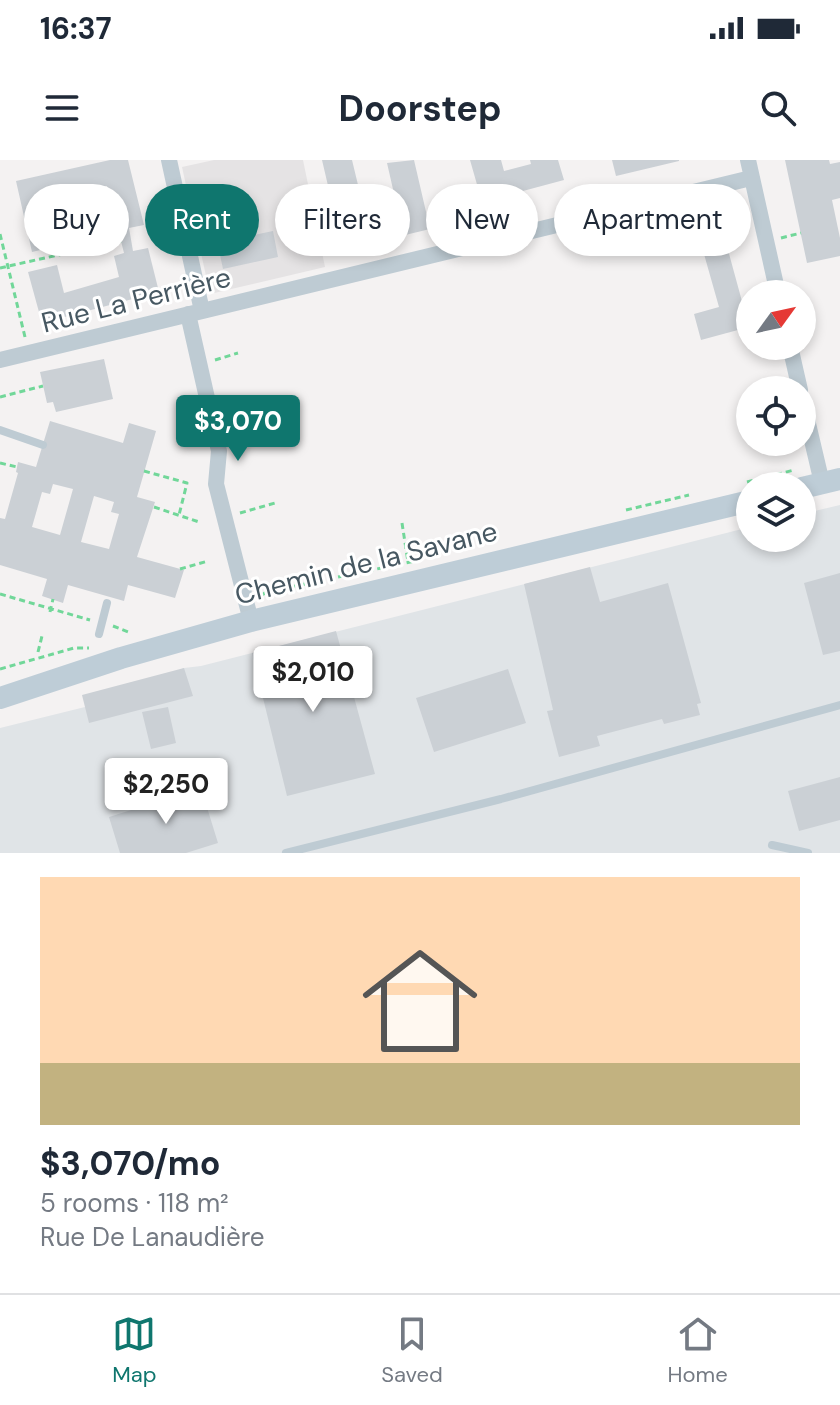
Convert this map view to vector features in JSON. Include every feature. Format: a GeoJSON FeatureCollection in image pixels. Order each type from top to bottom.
{"type":"FeatureCollection","features":[{"type":"Feature","properties":{"kind":"street"},"geometry":{"type":"LineString","coordinates":[[169,160],[219,451],[216,484],[251,621]]}},
{"type":"Feature","properties":{"kind":"street"},"geometry":{"type":"LineString","coordinates":[[748,160],[775,280]]}},
{"type":"Feature","properties":{"kind":"street","name":"Rue La Perrière"},"geometry":{"type":"LineString","coordinates":[[0,360],[751,178]]}},
{"type":"Feature","properties":{"kind":"street","name":"Chemin de la Savane"},"geometry":{"type":"LineString","coordinates":[[4,691],[251,621],[417,568],[736,494]]}},
{"type":"Feature","properties":{"kind":"lane"},"geometry":{"type":"LineString","coordinates":[[0,430],[43,445]]}},
{"type":"Feature","properties":{"kind":"lane"},"geometry":{"type":"LineString","coordinates":[[99,634],[107,603]]}},
{"type":"Feature","properties":{"kind":"lane"},"geometry":{"type":"LineString","coordinates":[[286,853],[501,799],[840,705]]}},
{"type":"Feature","properties":{"kind":"lane"},"geometry":{"type":"LineString","coordinates":[[772,845],[808,853]]}},
{"type":"Feature","properties":{"kind":"path"},"geometry":{"type":"LineString","coordinates":[[766,241],[801,233]]}},
{"type":"Feature","properties":{"kind":"path"},"geometry":{"type":"LineString","coordinates":[[0,234],[28,353]]}},
{"type":"Feature","properties":{"kind":"path"},"geometry":{"type":"LineString","coordinates":[[0,268],[53,256]]}},
{"type":"Feature","properties":{"kind":"path"},"geometry":{"type":"LineString","coordinates":[[213,360],[238,353]]}},
{"type":"Feature","properties":{"kind":"path"},"geometry":{"type":"LineString","coordinates":[[0,397],[43,386]]}},
{"type":"Feature","properties":{"kind":"path"},"geometry":{"type":"LineString","coordinates":[[0,463],[17,467]]}},
{"type":"Feature","properties":{"kind":"path"},"geometry":{"type":"LineString","coordinates":[[144,471],[187,483],[179,515]]}},
{"type":"Feature","properties":{"kind":"path"},"geometry":{"type":"LineString","coordinates":[[618,512],[692,494]]}},
{"type":"Feature","properties":{"kind":"path"},"geometry":{"type":"LineString","coordinates":[[233,515],[275,503]]}},
{"type":"Feature","properties":{"kind":"path"},"geometry":{"type":"LineString","coordinates":[[154,507],[199,522]]}},
{"type":"Feature","properties":{"kind":"path"},"geometry":{"type":"LineString","coordinates":[[264,595],[266,592],[358,571],[417,568],[402,523]]}},
{"type":"Feature","properties":{"kind":"path"},"geometry":{"type":"LineString","coordinates":[[180,569],[208,561]]}},
{"type":"Feature","properties":{"kind":"path"},"geometry":{"type":"LineString","coordinates":[[0,594],[131,633]]}},
{"type":"Feature","properties":{"kind":"path"},"geometry":{"type":"LineString","coordinates":[[50,611],[53,599]]}},
{"type":"Feature","properties":{"kind":"path"},"geometry":{"type":"LineString","coordinates":[[38,652],[42,636]]}},
{"type":"Feature","properties":{"kind":"path"},"geometry":{"type":"LineString","coordinates":[[0,669],[59,652],[98,645]]}},
{"type":"Feature","properties":{"kind":"shaded area"},"geometry":{"type":"Polygon","coordinates":[[[214,160],[303,160],[308,184],[275,184],[275,256],[323,256],[325,267],[210,294],[202,256],[259,256],[259,184],[186,184],[182,167],[214,160]]]}},
{"type":"Feature","properties":{"kind":"shaded area"},"geometry":{"type":"Polygon","coordinates":[[[840,505],[840,853],[0,853],[0,728],[85,707],[184,668],[736,531],[736,552],[816,552],[816,511],[840,505]]]}},
{"type":"Feature","properties":{"kind":"building"},"geometry":{"type":"Polygon","coordinates":[[[110,160],[128,160],[144,225],[129,228],[129,184],[24,184],[24,216],[16,181],[110,160]]]}},
{"type":"Feature","properties":{"kind":"building"},"geometry":{"type":"Polygon","coordinates":[[[322,160],[352,160],[358,184],[328,184],[322,160]]]}},
{"type":"Feature","properties":{"kind":"building"},"geometry":{"type":"Polygon","coordinates":[[[414,160],[426,212],[426,230],[410,234],[410,184],[392,184],[387,163],[414,160]]]}},
{"type":"Feature","properties":{"kind":"building"},"geometry":{"type":"Polygon","coordinates":[[[470,160],[501,160],[504,171],[531,164],[530,160],[558,160],[564,180],[538,187],[538,184],[477,184],[470,160]]]}},
{"type":"Feature","properties":{"kind":"building"},"geometry":{"type":"Polygon","coordinates":[[[612,160],[679,160],[679,161],[616,176],[612,160]]]}},
{"type":"Feature","properties":{"kind":"building"},"geometry":{"type":"Polygon","coordinates":[[[785,160],[840,162],[840,198],[832,200],[840,238],[840,256],[807,263],[785,160]]]}},
{"type":"Feature","properties":{"kind":"building"},"geometry":{"type":"Polygon","coordinates":[[[129,228],[133,251],[145,249],[145,256],[150,256],[159,292],[42,323],[28,272],[57,265],[64,293],[119,277],[114,256],[129,256],[129,228]]]}},
{"type":"Feature","properties":{"kind":"building"},"geometry":{"type":"Polygon","coordinates":[[[273,231],[275,256],[278,257],[223,269],[220,256],[259,256],[259,234],[273,231]]]}},
{"type":"Feature","properties":{"kind":"building"},"geometry":{"type":"Polygon","coordinates":[[[705,256],[730,256],[736,280],[736,331],[701,340],[694,314],[719,307],[705,256]]]}},
{"type":"Feature","properties":{"kind":"building"},"geometry":{"type":"Polygon","coordinates":[[[104,359],[113,399],[56,412],[53,402],[47,403],[40,372],[104,359]]]}},
{"type":"Feature","properties":{"kind":"building"},"geometry":{"type":"Polygon","coordinates":[[[50,421],[123,443],[129,423],[156,431],[137,497],[155,502],[137,557],[184,570],[175,598],[128,585],[124,601],[68,585],[63,603],[42,596],[47,579],[0,565],[0,518],[5,519],[18,473],[18,462],[36,467],[50,421]],[[53,484],[50,494],[42,492],[32,527],[60,535],[73,489],[53,484]],[[94,496],[81,542],[109,549],[119,514],[111,512],[114,502],[94,496]]]}},
{"type":"Feature","properties":{"kind":"building"},"geometry":{"type":"Polygon","coordinates":[[[590,567],[600,602],[668,583],[701,703],[697,704],[700,715],[664,724],[662,719],[597,736],[600,746],[559,757],[547,711],[553,710],[524,584],[590,567]]]}},
{"type":"Feature","properties":{"kind":"building"},"geometry":{"type":"Polygon","coordinates":[[[840,573],[840,651],[823,655],[804,583],[840,573]]]}},
{"type":"Feature","properties":{"kind":"building"},"geometry":{"type":"Polygon","coordinates":[[[336,631],[375,774],[287,796],[252,653],[336,631]]]}},
{"type":"Feature","properties":{"kind":"building"},"geometry":{"type":"Polygon","coordinates":[[[184,668],[193,696],[89,723],[82,695],[184,668]]]}},
{"type":"Feature","properties":{"kind":"building"},"geometry":{"type":"Polygon","coordinates":[[[508,669],[526,723],[434,752],[416,698],[508,669]]]}},
{"type":"Feature","properties":{"kind":"building"},"geometry":{"type":"Polygon","coordinates":[[[168,707],[176,743],[151,749],[142,712],[168,707]]]}},
{"type":"Feature","properties":{"kind":"building"},"geometry":{"type":"Polygon","coordinates":[[[840,777],[840,820],[799,831],[788,791],[840,777]]]}},
{"type":"Feature","properties":{"kind":"building"},"geometry":{"type":"Polygon","coordinates":[[[201,788],[218,843],[186,853],[120,853],[109,817],[201,788]]]}}]}
